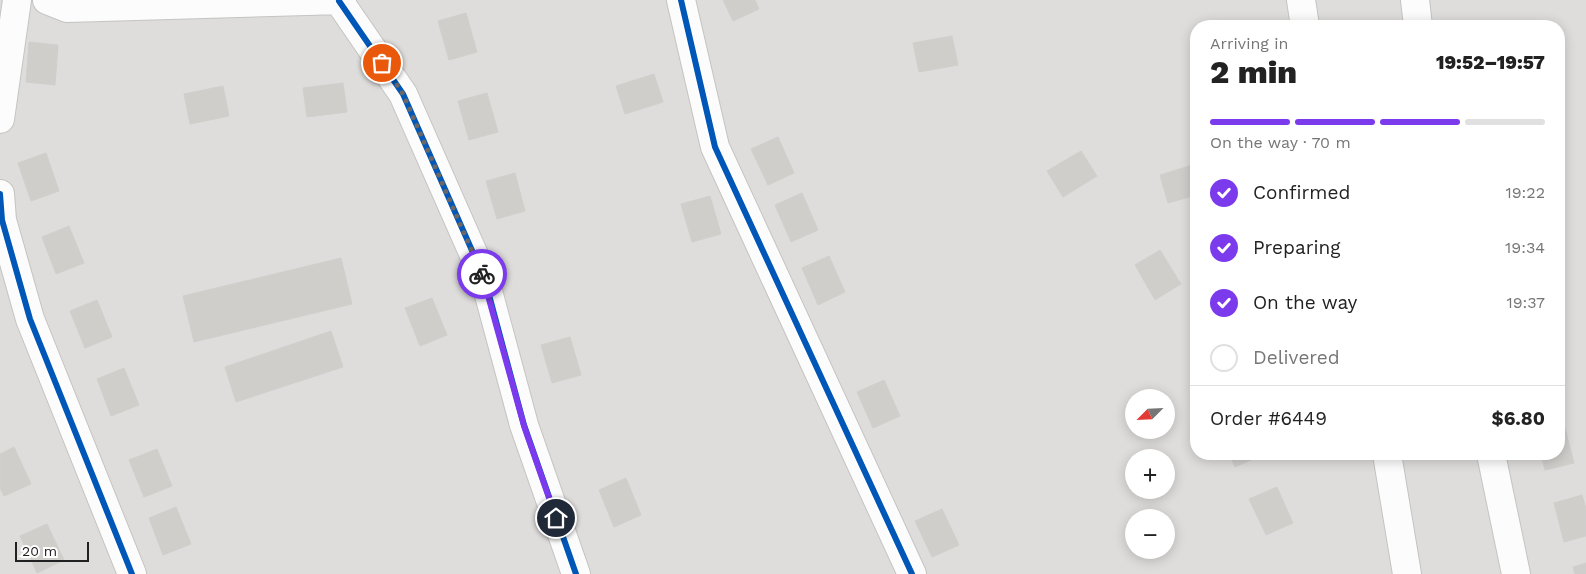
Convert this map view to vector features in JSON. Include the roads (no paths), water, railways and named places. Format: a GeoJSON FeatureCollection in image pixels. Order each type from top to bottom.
{"type":"FeatureCollection","features":[{"type":"Feature","properties":{"kind":"street"},"geometry":{"type":"LineString","coordinates":[[0,119],[17,0]]}},
{"type":"Feature","properties":{"kind":"street"},"geometry":{"type":"LineString","coordinates":[[47,0],[67,8],[340,0],[403,94],[485,280],[524,426],[576,574]]}},
{"type":"Feature","properties":{"kind":"street"},"geometry":{"type":"LineString","coordinates":[[681,0],[715,147],[912,574]]}},
{"type":"Feature","properties":{"kind":"street"},"geometry":{"type":"LineString","coordinates":[[1301,0],[1304,20]]}},
{"type":"Feature","properties":{"kind":"street"},"geometry":{"type":"LineString","coordinates":[[1414,0],[1417,20]]}},
{"type":"Feature","properties":{"kind":"street"},"geometry":{"type":"LineString","coordinates":[[0,194],[2,220],[30,319],[132,574]]}},
{"type":"Feature","properties":{"kind":"street"},"geometry":{"type":"LineString","coordinates":[[1388,460],[1407,574]]}},
{"type":"Feature","properties":{"kind":"street"},"geometry":{"type":"LineString","coordinates":[[1491,460],[1516,574]]}}]}
